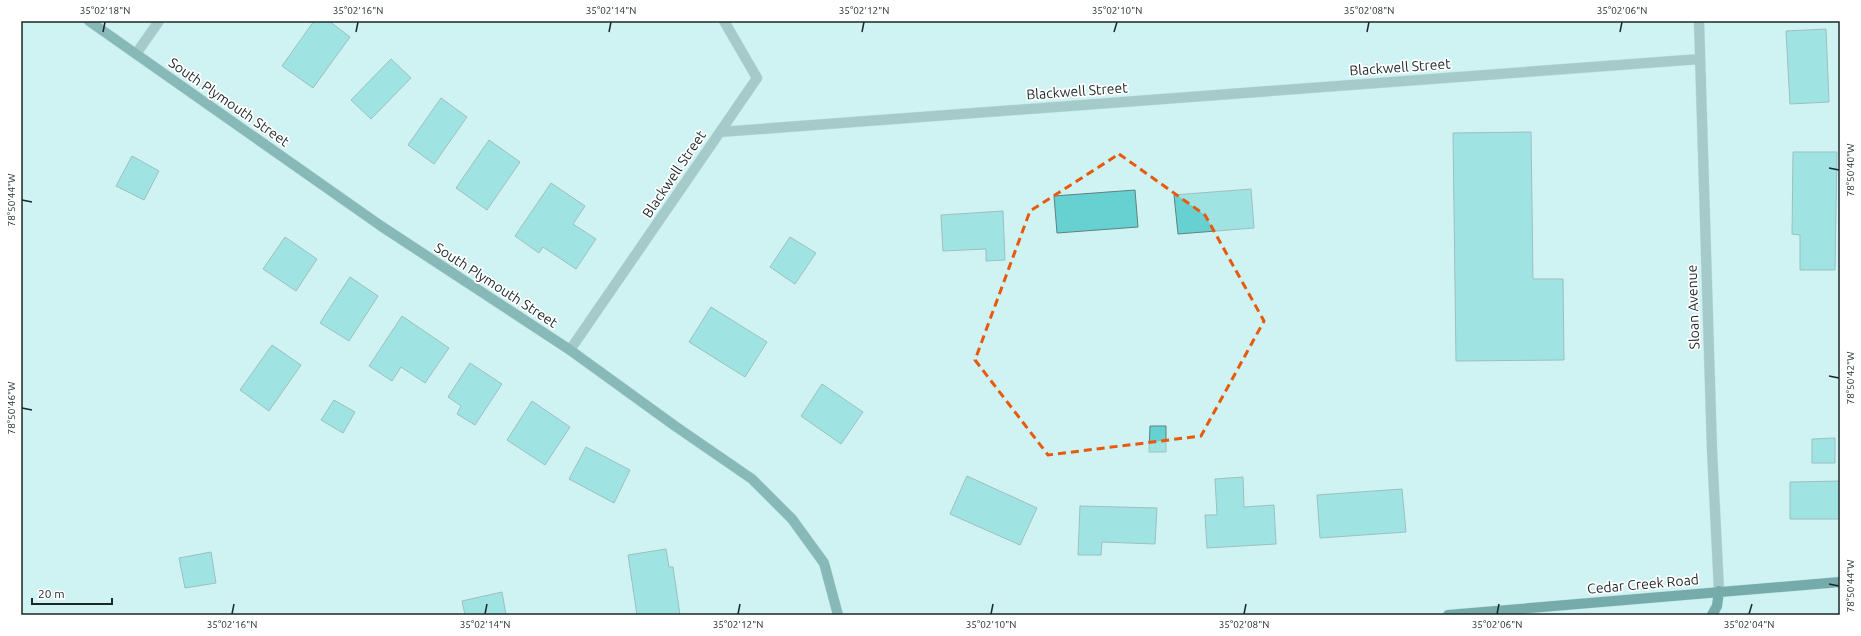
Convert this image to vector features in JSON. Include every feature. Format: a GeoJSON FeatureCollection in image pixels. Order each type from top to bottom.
{"type":"FeatureCollection","features":[{"type":"Feature","properties":{"kind":"main road","name":"Cedar Creek Road"},"geometry":{"type":"LineString","coordinates":[[1448,615],[1840,582]]}},
{"type":"Feature","properties":{"kind":"main road"},"geometry":{"type":"LineString","coordinates":[[1712,615],[1717,606],[1719,591]]}},
{"type":"Feature","properties":{"kind":"street","name":"South Plymouth Street"},"geometry":{"type":"LineString","coordinates":[[89,21],[381,226],[570,350],[675,426],[752,479],[792,519],[824,564],[838,615]]}},
{"type":"Feature","properties":{"kind":"street"},"geometry":{"type":"LineString","coordinates":[[136,54],[159,21]]}},
{"type":"Feature","properties":{"kind":"street"},"geometry":{"type":"LineString","coordinates":[[720,132],[757,78],[724,21]]}},
{"type":"Feature","properties":{"kind":"street","name":"Sloan Avenue"},"geometry":{"type":"LineString","coordinates":[[1699,21],[1712,450],[1719,591]]}},
{"type":"Feature","properties":{"kind":"street","name":"Blackwell Street"},"geometry":{"type":"LineString","coordinates":[[570,350],[720,132],[1700,59]]}},
{"type":"Feature","properties":{"kind":"highlighted area"},"geometry":{"type":"Polygon","coordinates":[[[1119,154],[1205,215],[1264,321],[1201,436],[1048,455],[975,360],[1030,211],[1119,154]]]}},
{"type":"Feature","properties":{"kind":"building"},"geometry":{"type":"Polygon","coordinates":[[[314,21],[329,21],[350,37],[313,88],[282,66],[314,21]]]}},
{"type":"Feature","properties":{"kind":"building"},"geometry":{"type":"Polygon","coordinates":[[[1826,29],[1829,102],[1790,104],[1786,31],[1826,29]]]}},
{"type":"Feature","properties":{"kind":"building"},"geometry":{"type":"Polygon","coordinates":[[[391,59],[411,78],[371,119],[351,100],[391,59]]]}},
{"type":"Feature","properties":{"kind":"building"},"geometry":{"type":"Polygon","coordinates":[[[441,98],[467,117],[434,164],[408,145],[441,98]]]}},
{"type":"Feature","properties":{"kind":"building"},"geometry":{"type":"Polygon","coordinates":[[[1531,132],[1533,279],[1563,279],[1564,360],[1456,361],[1453,133],[1531,132]]]}},
{"type":"Feature","properties":{"kind":"building"},"geometry":{"type":"Polygon","coordinates":[[[489,140],[520,162],[487,210],[456,188],[489,140]]]}},
{"type":"Feature","properties":{"kind":"building"},"geometry":{"type":"Polygon","coordinates":[[[1793,152],[1837,152],[1835,270],[1800,270],[1800,235],[1792,234],[1793,152]]]}},
{"type":"Feature","properties":{"kind":"building"},"geometry":{"type":"Polygon","coordinates":[[[132,156],[159,171],[144,200],[116,186],[132,156]]]}},
{"type":"Feature","properties":{"kind":"building"},"geometry":{"type":"Polygon","coordinates":[[[551,183],[585,206],[573,224],[596,239],[576,269],[543,247],[539,253],[515,236],[551,183]]]}},
{"type":"Feature","properties":{"kind":"building"},"geometry":{"type":"Polygon","coordinates":[[[1251,189],[1254,228],[1178,234],[1174,195],[1251,189]]]}},
{"type":"Feature","properties":{"kind":"building"},"geometry":{"type":"Polygon","coordinates":[[[1135,190],[1138,227],[1057,233],[1054,196],[1135,190]]]}},
{"type":"Feature","properties":{"kind":"building"},"geometry":{"type":"Polygon","coordinates":[[[1003,211],[1005,260],[986,261],[986,249],[943,251],[941,215],[1003,211]]]}},
{"type":"Feature","properties":{"kind":"building"},"geometry":{"type":"Polygon","coordinates":[[[285,237],[317,259],[296,291],[263,269],[285,237]]]}},
{"type":"Feature","properties":{"kind":"building"},"geometry":{"type":"Polygon","coordinates":[[[790,237],[816,253],[795,284],[770,267],[790,237]]]}},
{"type":"Feature","properties":{"kind":"building"},"geometry":{"type":"Polygon","coordinates":[[[350,277],[378,296],[349,341],[320,323],[350,277]]]}},
{"type":"Feature","properties":{"kind":"building"},"geometry":{"type":"Polygon","coordinates":[[[711,307],[767,342],[745,377],[689,342],[711,307]]]}},
{"type":"Feature","properties":{"kind":"building"},"geometry":{"type":"Polygon","coordinates":[[[402,316],[449,348],[425,383],[401,367],[392,381],[369,366],[402,316]]]}},
{"type":"Feature","properties":{"kind":"building"},"geometry":{"type":"Polygon","coordinates":[[[272,345],[301,365],[269,411],[240,390],[272,345]]]}},
{"type":"Feature","properties":{"kind":"building"},"geometry":{"type":"Polygon","coordinates":[[[470,363],[502,384],[475,425],[457,414],[461,406],[448,397],[470,363]]]}},
{"type":"Feature","properties":{"kind":"building"},"geometry":{"type":"Polygon","coordinates":[[[822,384],[863,412],[841,444],[801,416],[822,384]]]}},
{"type":"Feature","properties":{"kind":"building"},"geometry":{"type":"Polygon","coordinates":[[[334,400],[355,412],[343,433],[321,420],[334,400]]]}},
{"type":"Feature","properties":{"kind":"building"},"geometry":{"type":"Polygon","coordinates":[[[532,401],[570,427],[545,465],[507,440],[532,401]]]}},
{"type":"Feature","properties":{"kind":"building"},"geometry":{"type":"Polygon","coordinates":[[[1150,426],[1166,426],[1166,452],[1149,452],[1150,426]]]}},
{"type":"Feature","properties":{"kind":"building"},"geometry":{"type":"Polygon","coordinates":[[[1835,438],[1835,463],[1812,463],[1812,439],[1835,438]]]}},
{"type":"Feature","properties":{"kind":"building"},"geometry":{"type":"Polygon","coordinates":[[[586,447],[630,470],[614,503],[569,479],[586,447]]]}},
{"type":"Feature","properties":{"kind":"building"},"geometry":{"type":"Polygon","coordinates":[[[967,476],[1037,508],[1020,545],[950,514],[967,476]]]}},
{"type":"Feature","properties":{"kind":"building"},"geometry":{"type":"Polygon","coordinates":[[[1243,477],[1244,507],[1274,505],[1276,544],[1207,548],[1205,515],[1217,515],[1215,479],[1243,477]]]}},
{"type":"Feature","properties":{"kind":"building"},"geometry":{"type":"Polygon","coordinates":[[[1840,481],[1840,519],[1790,519],[1790,482],[1840,481]]]}},
{"type":"Feature","properties":{"kind":"building"},"geometry":{"type":"Polygon","coordinates":[[[1402,489],[1406,532],[1320,538],[1317,495],[1402,489]]]}},
{"type":"Feature","properties":{"kind":"building"},"geometry":{"type":"Polygon","coordinates":[[[1080,506],[1157,508],[1155,544],[1102,542],[1101,555],[1078,555],[1080,506]]]}},
{"type":"Feature","properties":{"kind":"building"},"geometry":{"type":"Polygon","coordinates":[[[666,549],[669,567],[673,567],[680,615],[637,615],[628,555],[666,549]]]}},
{"type":"Feature","properties":{"kind":"building"},"geometry":{"type":"Polygon","coordinates":[[[211,552],[216,583],[185,588],[179,558],[211,552]]]}},
{"type":"Feature","properties":{"kind":"building"},"geometry":{"type":"Polygon","coordinates":[[[502,592],[506,615],[465,615],[462,601],[502,592]]]}}]}
